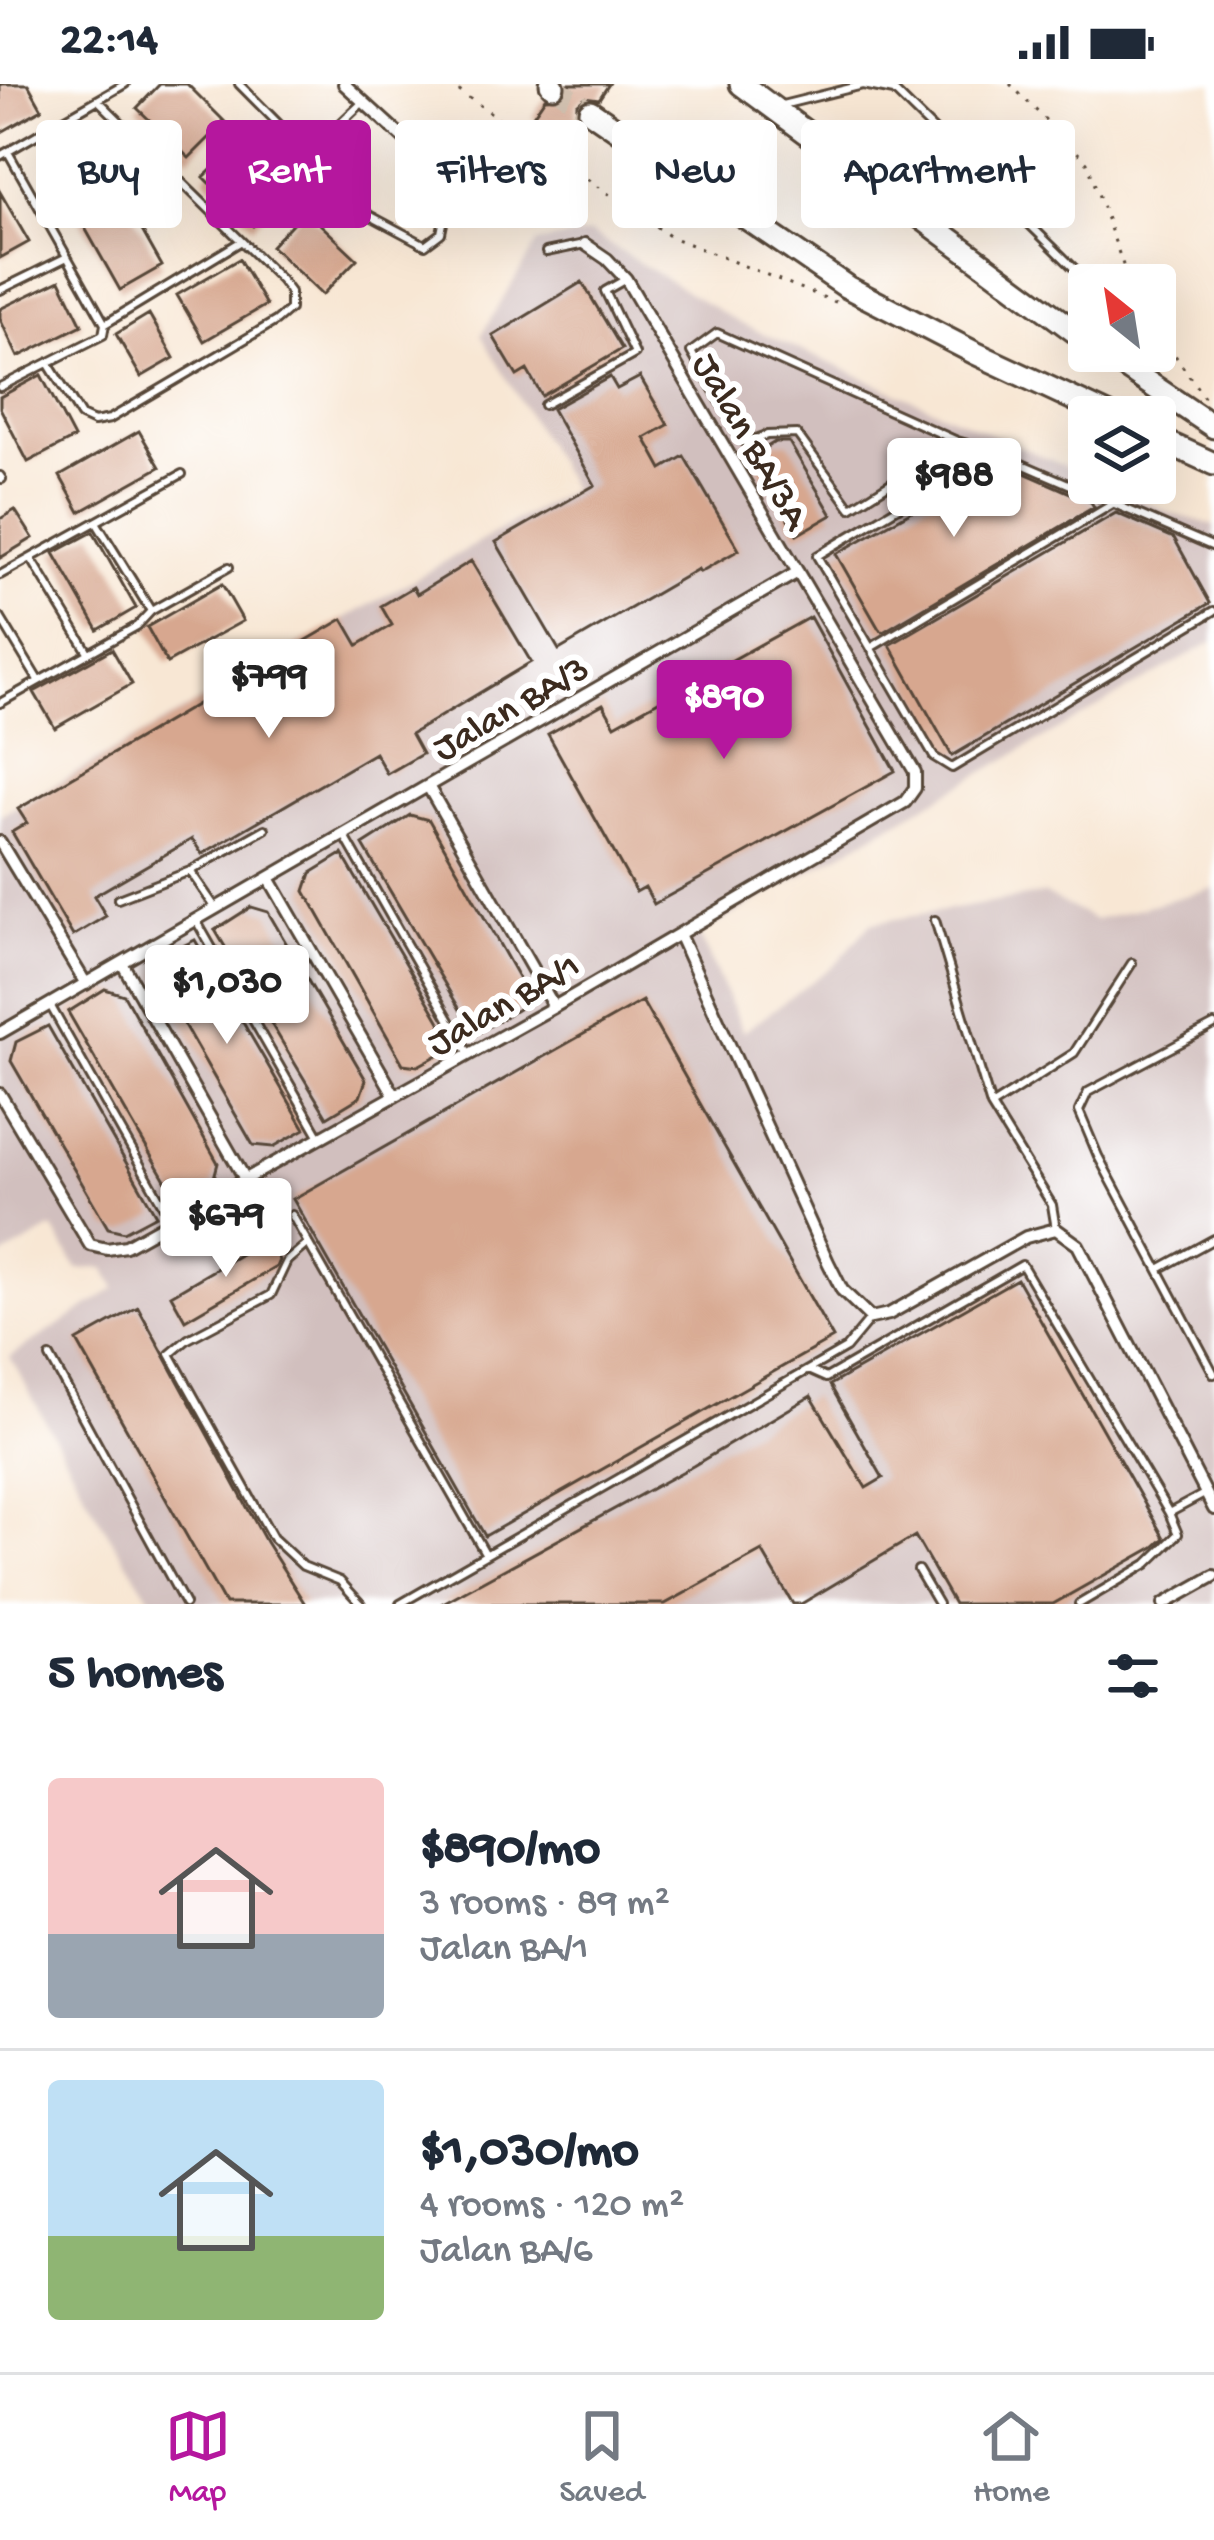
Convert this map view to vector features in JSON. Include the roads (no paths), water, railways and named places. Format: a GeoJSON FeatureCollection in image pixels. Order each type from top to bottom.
{"type":"FeatureCollection","features":[{"type":"Feature","properties":{"kind":"highway"},"geometry":{"type":"LineString","coordinates":[[741,84],[1068,326]]}},
{"type":"Feature","properties":{"kind":"highway"},"geometry":{"type":"LineString","coordinates":[[590,111],[847,287],[1068,396]]}},
{"type":"Feature","properties":{"kind":"highway"},"geometry":{"type":"LineString","coordinates":[[1129,372],[1214,427]]}},
{"type":"Feature","properties":{"kind":"highway"},"geometry":{"type":"LineString","coordinates":[[1176,447],[1214,464]]}},
{"type":"Feature","properties":{"kind":"street"},"geometry":{"type":"LineString","coordinates":[[344,84],[395,132]]}},
{"type":"Feature","properties":{"kind":"street","name":"Jalan BA/3A"},"geometry":{"type":"LineString","coordinates":[[584,244],[626,279],[915,772],[915,788],[905,802]]}},
{"type":"Feature","properties":{"kind":"street","name":"Jalan BA/3"},"geometry":{"type":"LineString","coordinates":[[0,1034],[798,572]]}},
{"type":"Feature","properties":{"kind":"street"},"geometry":{"type":"LineString","coordinates":[[428,786],[554,1007]]}},
{"type":"Feature","properties":{"kind":"street","name":"Jalan BA/1"},"geometry":{"type":"LineString","coordinates":[[0,1094],[90,1245],[126,1246],[554,1007],[905,802]]}},
{"type":"Feature","properties":{"kind":"street"},"geometry":{"type":"LineString","coordinates":[[0,842],[86,984]]}},
{"type":"Feature","properties":{"kind":"street"},"geometry":{"type":"LineString","coordinates":[[269,878],[394,1096]]}},
{"type":"Feature","properties":{"kind":"street"},"geometry":{"type":"LineString","coordinates":[[679,934],[842,1290],[871,1318],[889,1314],[1026,1237],[1056,1229],[1078,1245],[1214,1509]]}},
{"type":"Feature","properties":{"kind":"street"},"geometry":{"type":"LineString","coordinates":[[122,963],[245,1180]]}},
{"type":"Feature","properties":{"kind":"street"},"geometry":{"type":"LineString","coordinates":[[1164,1604],[1214,1576]]}},
{"type":"Feature","properties":{"kind":"lane"},"geometry":{"type":"LineString","coordinates":[[0,387],[103,335],[105,324],[4,154],[125,84]]}},
{"type":"Feature","properties":{"kind":"lane"},"geometry":{"type":"LineString","coordinates":[[239,84],[274,120]]}},
{"type":"Feature","properties":{"kind":"lane"},"geometry":{"type":"LineString","coordinates":[[774,108],[863,84],[893,87],[1070,264]]}},
{"type":"Feature","properties":{"kind":"lane"},"geometry":{"type":"LineString","coordinates":[[48,363],[81,416],[94,422],[110,418],[290,309],[290,292],[99,100]]}},
{"type":"Feature","properties":{"kind":"lane"},"geometry":{"type":"LineString","coordinates":[[344,120],[362,103]]}},
{"type":"Feature","properties":{"kind":"lane"},"geometry":{"type":"LineString","coordinates":[[371,216],[424,245],[442,228]]}},
{"type":"Feature","properties":{"kind":"lane"},"geometry":{"type":"LineString","coordinates":[[105,324],[240,242]]}},
{"type":"Feature","properties":{"kind":"lane"},"geometry":{"type":"LineString","coordinates":[[546,252],[584,244]]}},
{"type":"Feature","properties":{"kind":"lane"},"geometry":{"type":"LineString","coordinates":[[0,290],[68,256]]}},
{"type":"Feature","properties":{"kind":"lane"},"geometry":{"type":"LineString","coordinates":[[544,405],[635,354],[605,291],[626,279]]}},
{"type":"Feature","properties":{"kind":"lane"},"geometry":{"type":"LineString","coordinates":[[957,441],[850,508],[797,434],[767,435],[745,443],[691,352],[717,332],[957,441],[992,451],[1214,547]]}},
{"type":"Feature","properties":{"kind":"lane"},"geometry":{"type":"LineString","coordinates":[[1134,372],[1138,379]]}},
{"type":"Feature","properties":{"kind":"lane"},"geometry":{"type":"LineString","coordinates":[[992,451],[818,556],[934,757],[952,768],[1214,611]]}},
{"type":"Feature","properties":{"kind":"lane"},"geometry":{"type":"LineString","coordinates":[[0,575],[182,474]]}},
{"type":"Feature","properties":{"kind":"lane"},"geometry":{"type":"LineString","coordinates":[[872,647],[1111,505]]}},
{"type":"Feature","properties":{"kind":"lane"},"geometry":{"type":"LineString","coordinates":[[96,522],[151,611]]}},
{"type":"Feature","properties":{"kind":"lane"},"geometry":{"type":"LineString","coordinates":[[31,558],[89,653]]}},
{"type":"Feature","properties":{"kind":"lane"},"geometry":{"type":"LineString","coordinates":[[0,703],[137,626],[151,611],[229,567]]}},
{"type":"Feature","properties":{"kind":"lane"},"geometry":{"type":"LineString","coordinates":[[0,616],[39,682]]}},
{"type":"Feature","properties":{"kind":"lane"},"geometry":{"type":"LineString","coordinates":[[118,899],[190,871],[265,829]]}},
{"type":"Feature","properties":{"kind":"lane"},"geometry":{"type":"LineString","coordinates":[[344,835],[469,1054]]}},
{"type":"Feature","properties":{"kind":"lane"},"geometry":{"type":"LineString","coordinates":[[190,871],[216,909]]}},
{"type":"Feature","properties":{"kind":"lane"},"geometry":{"type":"LineString","coordinates":[[196,920],[320,1138]]}},
{"type":"Feature","properties":{"kind":"lane"},"geometry":{"type":"LineString","coordinates":[[935,920],[991,1106],[1052,1205],[1056,1229]]}},
{"type":"Feature","properties":{"kind":"lane"},"geometry":{"type":"LineString","coordinates":[[991,1106],[1074,1053],[1132,962]]}},
{"type":"Feature","properties":{"kind":"lane"},"geometry":{"type":"LineString","coordinates":[[50,1005],[172,1221]]}},
{"type":"Feature","properties":{"kind":"lane"},"geometry":{"type":"LineString","coordinates":[[1214,1025],[1088,1092],[1079,1111],[1098,1156],[1214,1374]]}},
{"type":"Feature","properties":{"kind":"lane"},"geometry":{"type":"LineString","coordinates":[[292,1215],[485,1553]]}},
{"type":"Feature","properties":{"kind":"lane"},"geometry":{"type":"LineString","coordinates":[[1159,1269],[1214,1239]]}},
{"type":"Feature","properties":{"kind":"lane"},"geometry":{"type":"LineString","coordinates":[[308,1244],[287,1261],[271,1295],[188,1339],[170,1354],[273,1538],[303,1566],[340,1581],[361,1604]]}},
{"type":"Feature","properties":{"kind":"lane"},"geometry":{"type":"LineString","coordinates":[[808,1370],[826,1378],[1022,1265],[1178,1534],[1148,1564],[1079,1604]]}},
{"type":"Feature","properties":{"kind":"lane"},"geometry":{"type":"LineString","coordinates":[[400,1604],[846,1348],[871,1318]]}},
{"type":"Feature","properties":{"kind":"lane"},"geometry":{"type":"LineString","coordinates":[[50,1357],[184,1604]]}},
{"type":"Feature","properties":{"kind":"lane"},"geometry":{"type":"LineString","coordinates":[[1169,1513],[1206,1493]]}},
{"type":"Feature","properties":{"kind":"lane"},"geometry":{"type":"LineString","coordinates":[[918,1570],[938,1604]]}},
{"type":"Feature","properties":{"kind":"tunnel"},"geometry":{"type":"LineString","coordinates":[[553,86],[590,111]]}}]}
